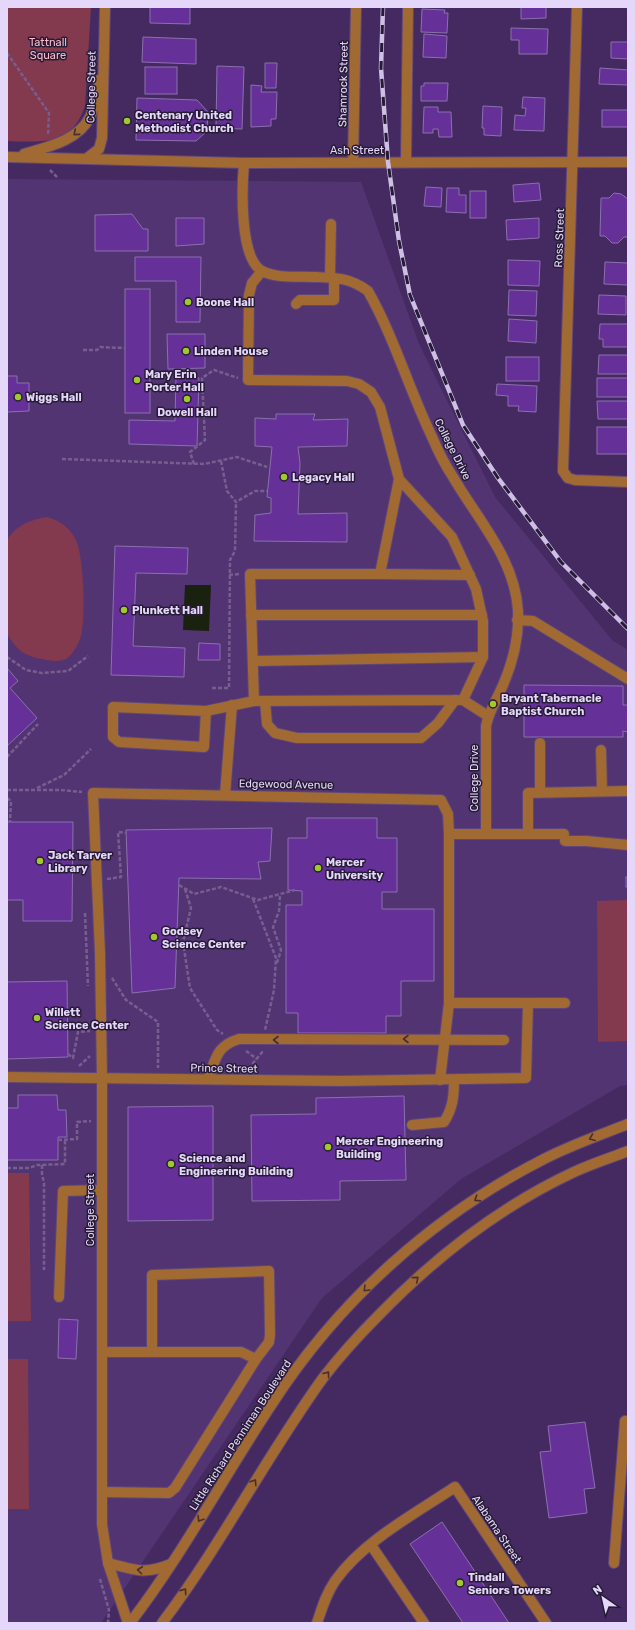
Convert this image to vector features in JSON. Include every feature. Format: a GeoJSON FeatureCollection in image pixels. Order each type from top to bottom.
{"type":"FeatureCollection","features":[{"type":"Feature","properties":{"kind":"street","name":"College Street"},"geometry":{"type":"LineString","coordinates":[[86,159],[99,150],[102,138],[105,7]]}},
{"type":"Feature","properties":{"kind":"street","name":"Shamrock Street"},"geometry":{"type":"LineString","coordinates":[[353,162],[356,7]]}},
{"type":"Feature","properties":{"kind":"street"},"geometry":{"type":"LineString","coordinates":[[406,161],[408,7]]}},
{"type":"Feature","properties":{"kind":"street","name":"Ross Street"},"geometry":{"type":"LineString","coordinates":[[578,7],[563,471],[568,478],[575,480],[628,482]]}},
{"type":"Feature","properties":{"kind":"street"},"geometry":{"type":"LineString","coordinates":[[10,157],[48,147],[69,138],[78,132],[91,116],[104,59]]}},
{"type":"Feature","properties":{"kind":"street","name":"Ash Street"},"geometry":{"type":"LineString","coordinates":[[10,157],[244,163],[406,161],[628,162]]}},
{"type":"Feature","properties":{"kind":"street"},"geometry":{"type":"LineString","coordinates":[[244,163],[242,215],[251,259],[262,271],[252,283],[249,295],[248,380],[332,380],[359,384],[371,392],[380,407],[399,479],[380,574]]}},
{"type":"Feature","properties":{"kind":"street"},"geometry":{"type":"LineString","coordinates":[[296,304],[300,300],[334,300],[331,224]]}},
{"type":"Feature","properties":{"kind":"street","name":"College Drive"},"geometry":{"type":"LineString","coordinates":[[262,271],[282,276],[346,279],[358,283],[368,290],[432,437],[452,476],[504,555],[512,580],[518,611],[516,639],[512,662],[504,684],[488,716],[486,726],[486,834]]}},
{"type":"Feature","properties":{"kind":"street"},"geometry":{"type":"LineString","coordinates":[[265,701],[267,724],[275,733],[297,738],[421,738],[438,723],[459,700],[483,657],[482,615],[476,589],[452,537],[399,479]]}},
{"type":"Feature","properties":{"kind":"street"},"geometry":{"type":"LineString","coordinates":[[254,701],[250,574],[470,575]]}},
{"type":"Feature","properties":{"kind":"street"},"geometry":{"type":"LineString","coordinates":[[251,615],[482,615]]}},
{"type":"Feature","properties":{"kind":"street"},"geometry":{"type":"LineString","coordinates":[[517,620],[533,622],[628,679]]}},
{"type":"Feature","properties":{"kind":"street"},"geometry":{"type":"LineString","coordinates":[[252,660],[483,657]]}},
{"type":"Feature","properties":{"kind":"street"},"geometry":{"type":"LineString","coordinates":[[206,711],[204,747],[119,742],[113,737],[113,707],[206,711],[254,701],[459,700],[488,716]]}},
{"type":"Feature","properties":{"kind":"street"},"geometry":{"type":"LineString","coordinates":[[225,795],[232,705]]}},
{"type":"Feature","properties":{"kind":"street"},"geometry":{"type":"LineString","coordinates":[[540,743],[540,792]]}},
{"type":"Feature","properties":{"kind":"street"},"geometry":{"type":"LineString","coordinates":[[601,750],[602,792]]}},
{"type":"Feature","properties":{"kind":"street"},"geometry":{"type":"LineString","coordinates":[[528,834],[528,793],[628,791]]}},
{"type":"Feature","properties":{"kind":"street","name":"College Street"},"geometry":{"type":"LineString","coordinates":[[93,793],[100,953],[102,1078],[102,1524],[108,1563],[129,1623]]}},
{"type":"Feature","properties":{"kind":"street","name":"Edgewood Avenue"},"geometry":{"type":"LineString","coordinates":[[93,793],[441,800],[448,814],[449,834]]}},
{"type":"Feature","properties":{"kind":"street"},"geometry":{"type":"LineString","coordinates":[[440,1080],[449,1004],[449,834],[528,834],[628,845]]}},
{"type":"Feature","properties":{"kind":"street","name":"Prince Street"},"geometry":{"type":"LineString","coordinates":[[7,1077],[158,1078],[340,1082],[526,1078],[528,1003]]}},
{"type":"Feature","properties":{"kind":"street"},"geometry":{"type":"LineString","coordinates":[[449,1004],[565,1003]]}},
{"type":"Feature","properties":{"kind":"street"},"geometry":{"type":"LineString","coordinates":[[208,1079],[218,1052],[223,1046],[239,1039],[504,1040]]}},
{"type":"Feature","properties":{"kind":"street"},"geometry":{"type":"LineString","coordinates":[[412,1125],[444,1122],[451,1112],[454,1080]]}},
{"type":"Feature","properties":{"kind":"street","name":"Little Richard Penniman Boulevard"},"geometry":{"type":"LineString","coordinates":[[129,1623],[171,1564],[273,1402],[312,1348],[342,1313],[392,1263],[435,1227],[507,1180],[568,1148],[628,1124]]}},
{"type":"Feature","properties":{"kind":"street"},"geometry":{"type":"LineString","coordinates":[[162,1623],[192,1581],[283,1436],[324,1377],[351,1344],[406,1287],[456,1245],[489,1220],[574,1172],[628,1151]]}},
{"type":"Feature","properties":{"kind":"street"},"geometry":{"type":"LineString","coordinates":[[59,1297],[63,1191],[102,1190]]}},
{"type":"Feature","properties":{"kind":"street"},"geometry":{"type":"LineString","coordinates":[[102,1492],[169,1493],[175,1488],[256,1359],[269,1342],[269,1271],[152,1275],[152,1352]]}},
{"type":"Feature","properties":{"kind":"street"},"geometry":{"type":"LineString","coordinates":[[102,1352],[241,1352],[256,1359]]}},
{"type":"Feature","properties":{"kind":"street"},"geometry":{"type":"LineString","coordinates":[[614,1563],[625,1422],[628,1422]]}},
{"type":"Feature","properties":{"kind":"street","name":"Alabama Street"},"geometry":{"type":"LineString","coordinates":[[371,1545],[455,1487],[546,1623]]}},
{"type":"Feature","properties":{"kind":"street"},"geometry":{"type":"LineString","coordinates":[[318,1623],[326,1598],[335,1581],[351,1563],[371,1545],[424,1623]]}},
{"type":"Feature","properties":{"kind":"street"},"geometry":{"type":"LineString","coordinates":[[108,1563],[140,1571],[154,1571],[171,1564]]}},
{"type":"Feature","properties":{"kind":"path"},"geometry":{"type":"LineString","coordinates":[[7,53],[49,113],[48,147]]}},
{"type":"Feature","properties":{"kind":"path"},"geometry":{"type":"LineString","coordinates":[[47,158],[47,168],[58,178]]}},
{"type":"Feature","properties":{"kind":"path"},"geometry":{"type":"LineString","coordinates":[[83,350],[97,350],[100,347],[125,348]]}},
{"type":"Feature","properties":{"kind":"path"},"geometry":{"type":"LineString","coordinates":[[194,464],[190,452],[205,440],[202,378],[214,370],[248,380]]}},
{"type":"Feature","properties":{"kind":"path"},"geometry":{"type":"LineString","coordinates":[[62,459],[204,464],[237,457],[267,467]]}},
{"type":"Feature","properties":{"kind":"path"},"geometry":{"type":"LineString","coordinates":[[212,688],[229,688],[230,560],[235,551],[236,502],[227,491],[221,461]]}},
{"type":"Feature","properties":{"kind":"path"},"geometry":{"type":"LineString","coordinates":[[236,502],[255,491],[267,491]]}},
{"type":"Feature","properties":{"kind":"path"},"geometry":{"type":"LineString","coordinates":[[7,657],[26,670],[42,673],[68,671],[88,656]]}},
{"type":"Feature","properties":{"kind":"path"},"geometry":{"type":"LineString","coordinates":[[7,758],[38,724]]}},
{"type":"Feature","properties":{"kind":"path"},"geometry":{"type":"LineString","coordinates":[[36,789],[64,775],[91,749]]}},
{"type":"Feature","properties":{"kind":"path"},"geometry":{"type":"LineString","coordinates":[[7,790],[36,789],[93,793]]}},
{"type":"Feature","properties":{"kind":"path"},"geometry":{"type":"LineString","coordinates":[[7,798],[11,801],[10,822]]}},
{"type":"Feature","properties":{"kind":"path"},"geometry":{"type":"LineString","coordinates":[[97,881],[121,877],[118,832],[127,833]]}},
{"type":"Feature","properties":{"kind":"path"},"geometry":{"type":"LineString","coordinates":[[179,885],[194,894],[221,887],[258,900],[295,890]]}},
{"type":"Feature","properties":{"kind":"path"},"geometry":{"type":"LineString","coordinates":[[185,889],[190,908],[183,942],[190,988],[217,1030],[257,1059]]}},
{"type":"Feature","properties":{"kind":"path"},"geometry":{"type":"LineString","coordinates":[[275,967],[281,950],[273,927],[279,911],[280,894]]}},
{"type":"Feature","properties":{"kind":"path"},"geometry":{"type":"LineString","coordinates":[[252,1080],[253,1063],[264,1052],[266,1026],[274,990],[276,958],[253,899]]}},
{"type":"Feature","properties":{"kind":"path"},"geometry":{"type":"LineString","coordinates":[[112,977],[126,1000],[158,1022],[158,1078]]}},
{"type":"Feature","properties":{"kind":"path"},"geometry":{"type":"LineString","coordinates":[[68,1054],[73,1058],[78,1032],[101,1030]]}},
{"type":"Feature","properties":{"kind":"path"},"geometry":{"type":"LineString","coordinates":[[89,1031],[89,1038]]}},
{"type":"Feature","properties":{"kind":"path"},"geometry":{"type":"LineString","coordinates":[[74,1066],[81,1066],[90,1057],[90,1050]]}},
{"type":"Feature","properties":{"kind":"path"},"geometry":{"type":"LineString","coordinates":[[91,1114],[91,1129]]}},
{"type":"Feature","properties":{"kind":"path"},"geometry":{"type":"LineString","coordinates":[[58,1140],[77,1139],[77,1122],[91,1121]]}},
{"type":"Feature","properties":{"kind":"path"},"geometry":{"type":"LineString","coordinates":[[7,1168],[64,1164],[65,1140]]}},
{"type":"Feature","properties":{"kind":"path"},"geometry":{"type":"LineString","coordinates":[[42,1166],[44,1183],[44,1270]]}},
{"type":"Feature","properties":{"kind":"path"},"geometry":{"type":"LineString","coordinates":[[99,1576],[109,1610],[108,1623]]}},
{"type":"Feature","properties":{"kind":"shaded area","name":"Mercer University"},"geometry":{"type":"Polygon","coordinates":[[[7,179],[361,182],[419,344],[495,497],[612,640],[628,650],[628,1085],[620,1086],[461,1179],[322,1298],[101,1623],[7,1623],[7,179]]]}},
{"type":"Feature","properties":{"kind":"shaded area"},"geometry":{"type":"Polygon","coordinates":[[[185,585],[211,585],[209,631],[183,630],[185,585]]]}},
{"type":"Feature","properties":{"kind":"green space","name":"Tattnall Square"},"geometry":{"type":"Polygon","coordinates":[[[7,7],[91,7],[85,106],[79,119],[72,128],[64,135],[54,139],[32,142],[7,141],[7,7]]]}},
{"type":"Feature","properties":{"kind":"green space"},"geometry":{"type":"Polygon","coordinates":[[[47,517],[56,520],[70,530],[78,546],[82,571],[84,601],[83,627],[81,636],[71,655],[66,659],[58,661],[36,658],[26,654],[14,644],[7,634],[7,540],[15,530],[24,524],[47,517]]]}},
{"type":"Feature","properties":{"kind":"green space"},"geometry":{"type":"Polygon","coordinates":[[[628,900],[628,1041],[598,1042],[597,901],[628,900]]]}},
{"type":"Feature","properties":{"kind":"green space"},"geometry":{"type":"Polygon","coordinates":[[[7,1173],[29,1173],[31,1321],[7,1321],[7,1173]]]}},
{"type":"Feature","properties":{"kind":"green space"},"geometry":{"type":"Polygon","coordinates":[[[7,1359],[28,1359],[29,1509],[7,1509],[7,1359]]]}},
{"type":"Feature","properties":{"kind":"building"},"geometry":{"type":"Polygon","coordinates":[[[150,7],[190,7],[190,24],[150,23],[150,7]]]}},
{"type":"Feature","properties":{"kind":"building"},"geometry":{"type":"Polygon","coordinates":[[[521,7],[546,7],[546,18],[521,19],[521,7]]]}},
{"type":"Feature","properties":{"kind":"building"},"geometry":{"type":"Polygon","coordinates":[[[422,9],[445,10],[444,13],[448,13],[447,33],[421,32],[422,9]]]}},
{"type":"Feature","properties":{"kind":"building"},"geometry":{"type":"Polygon","coordinates":[[[511,28],[548,29],[547,54],[519,54],[519,40],[511,40],[511,28]]]}},
{"type":"Feature","properties":{"kind":"building"},"geometry":{"type":"Polygon","coordinates":[[[424,34],[447,36],[446,58],[423,57],[424,34]]]}},
{"type":"Feature","properties":{"kind":"building"},"geometry":{"type":"Polygon","coordinates":[[[143,37],[196,39],[196,64],[142,62],[143,37]]]}},
{"type":"Feature","properties":{"kind":"building"},"geometry":{"type":"Polygon","coordinates":[[[611,42],[628,42],[628,59],[611,58],[611,42]]]}},
{"type":"Feature","properties":{"kind":"building"},"geometry":{"type":"Polygon","coordinates":[[[265,63],[277,63],[276,88],[265,88],[265,63]]]}},
{"type":"Feature","properties":{"kind":"building"},"geometry":{"type":"Polygon","coordinates":[[[217,66],[244,67],[242,129],[216,128],[217,66]]]}},
{"type":"Feature","properties":{"kind":"building"},"geometry":{"type":"Polygon","coordinates":[[[145,67],[177,67],[177,94],[145,94],[145,67]]]}},
{"type":"Feature","properties":{"kind":"building"},"geometry":{"type":"Polygon","coordinates":[[[600,68],[628,70],[628,85],[599,84],[600,68]]]}},
{"type":"Feature","properties":{"kind":"building"},"geometry":{"type":"Polygon","coordinates":[[[424,83],[448,83],[447,101],[421,101],[421,86],[424,86],[424,83]]]}},
{"type":"Feature","properties":{"kind":"building"},"geometry":{"type":"Polygon","coordinates":[[[251,85],[262,86],[261,92],[277,92],[276,119],[271,119],[271,126],[251,127],[251,85]]]}},
{"type":"Feature","properties":{"kind":"building"},"geometry":{"type":"Polygon","coordinates":[[[523,97],[545,98],[544,131],[514,130],[515,115],[525,116],[526,108],[522,108],[523,97]]]}},
{"type":"Feature","properties":{"kind":"building"},"geometry":{"type":"Polygon","coordinates":[[[137,98],[197,100],[208,112],[207,131],[196,141],[136,140],[137,98]]]}},
{"type":"Feature","properties":{"kind":"building"},"geometry":{"type":"Polygon","coordinates":[[[483,106],[502,107],[501,136],[484,135],[484,128],[482,128],[483,106]]]}},
{"type":"Feature","properties":{"kind":"building"},"geometry":{"type":"Polygon","coordinates":[[[424,107],[438,107],[438,112],[451,112],[452,137],[439,137],[438,129],[433,129],[433,133],[423,133],[424,107]]]}},
{"type":"Feature","properties":{"kind":"building"},"geometry":{"type":"Polygon","coordinates":[[[602,110],[628,110],[628,127],[602,127],[602,110]]]}},
{"type":"Feature","properties":{"kind":"building"},"geometry":{"type":"Polygon","coordinates":[[[539,183],[541,200],[514,202],[513,185],[539,183]]]}},
{"type":"Feature","properties":{"kind":"building"},"geometry":{"type":"Polygon","coordinates":[[[426,187],[442,188],[441,207],[424,206],[426,187]]]}},
{"type":"Feature","properties":{"kind":"building"},"geometry":{"type":"Polygon","coordinates":[[[447,188],[459,188],[459,195],[466,195],[466,213],[446,212],[447,188]]]}},
{"type":"Feature","properties":{"kind":"building"},"geometry":{"type":"Polygon","coordinates":[[[470,191],[486,191],[486,218],[470,218],[470,191]]]}},
{"type":"Feature","properties":{"kind":"building"},"geometry":{"type":"Polygon","coordinates":[[[614,193],[621,194],[628,199],[628,237],[624,237],[618,243],[612,243],[605,236],[600,236],[601,198],[609,198],[614,193]]]}},
{"type":"Feature","properties":{"kind":"building"},"geometry":{"type":"Polygon","coordinates":[[[132,214],[143,229],[148,229],[148,251],[95,251],[95,215],[132,214]]]}},
{"type":"Feature","properties":{"kind":"building"},"geometry":{"type":"Polygon","coordinates":[[[176,218],[204,218],[204,244],[176,246],[176,218]]]}},
{"type":"Feature","properties":{"kind":"building"},"geometry":{"type":"Polygon","coordinates":[[[539,218],[539,238],[507,240],[506,220],[539,218]]]}},
{"type":"Feature","properties":{"kind":"building","name":"Boone Hall"},"geometry":{"type":"Polygon","coordinates":[[[135,257],[201,257],[200,322],[176,322],[176,281],[135,281],[135,257]]]}},
{"type":"Feature","properties":{"kind":"building"},"geometry":{"type":"Polygon","coordinates":[[[508,260],[540,261],[539,286],[508,285],[508,260]]]}},
{"type":"Feature","properties":{"kind":"building"},"geometry":{"type":"Polygon","coordinates":[[[605,262],[628,263],[628,285],[604,284],[605,262]]]}},
{"type":"Feature","properties":{"kind":"building","name":"Mary Erin Porter Hall"},"geometry":{"type":"Polygon","coordinates":[[[125,289],[150,289],[150,413],[125,413],[125,289]]]}},
{"type":"Feature","properties":{"kind":"building"},"geometry":{"type":"Polygon","coordinates":[[[509,290],[537,291],[536,316],[508,315],[509,290]]]}},
{"type":"Feature","properties":{"kind":"building"},"geometry":{"type":"Polygon","coordinates":[[[599,295],[626,296],[626,315],[598,314],[599,295]]]}},
{"type":"Feature","properties":{"kind":"building"},"geometry":{"type":"Polygon","coordinates":[[[509,319],[537,321],[536,343],[508,341],[509,319]]]}},
{"type":"Feature","properties":{"kind":"building"},"geometry":{"type":"Polygon","coordinates":[[[600,324],[628,324],[628,347],[603,347],[603,339],[599,339],[600,324]]]}},
{"type":"Feature","properties":{"kind":"building","name":"Linden House"},"geometry":{"type":"Polygon","coordinates":[[[167,334],[205,334],[205,368],[168,369],[167,334]]]}},
{"type":"Feature","properties":{"kind":"building"},"geometry":{"type":"Polygon","coordinates":[[[599,355],[628,355],[628,374],[598,374],[599,355]]]}},
{"type":"Feature","properties":{"kind":"building"},"geometry":{"type":"Polygon","coordinates":[[[506,357],[539,357],[539,381],[506,381],[506,357]]]}},
{"type":"Feature","properties":{"kind":"building","name":"Wiggs Hall"},"geometry":{"type":"Polygon","coordinates":[[[7,376],[17,376],[17,383],[29,383],[29,411],[7,412],[7,376]]]}},
{"type":"Feature","properties":{"kind":"building","name":"Dowell Hall"},"geometry":{"type":"Polygon","coordinates":[[[176,377],[199,378],[197,446],[129,444],[129,420],[175,421],[176,377]]]}},
{"type":"Feature","properties":{"kind":"building"},"geometry":{"type":"Polygon","coordinates":[[[597,378],[628,378],[628,397],[597,397],[597,378]]]}},
{"type":"Feature","properties":{"kind":"building"},"geometry":{"type":"Polygon","coordinates":[[[497,384],[537,386],[536,412],[518,411],[519,406],[508,406],[508,396],[496,395],[497,384]]]}},
{"type":"Feature","properties":{"kind":"building"},"geometry":{"type":"Polygon","coordinates":[[[597,401],[628,401],[628,419],[598,419],[597,401]]]}},
{"type":"Feature","properties":{"kind":"building","name":"Legacy Hall"},"geometry":{"type":"Polygon","coordinates":[[[276,414],[315,414],[313,420],[348,419],[347,446],[298,447],[300,463],[298,514],[347,513],[347,542],[254,541],[255,515],[271,513],[271,498],[267,497],[272,447],[255,446],[255,418],[276,419],[276,414]]]}},
{"type":"Feature","properties":{"kind":"building"},"geometry":{"type":"Polygon","coordinates":[[[597,427],[628,427],[628,454],[597,454],[597,427]]]}},
{"type":"Feature","properties":{"kind":"building","name":"Plunkett Hall"},"geometry":{"type":"Polygon","coordinates":[[[115,546],[188,548],[187,574],[136,573],[133,646],[185,648],[184,677],[111,675],[115,546]]]}},
{"type":"Feature","properties":{"kind":"building"},"geometry":{"type":"Polygon","coordinates":[[[199,643],[220,644],[220,660],[198,660],[199,643]]]}},
{"type":"Feature","properties":{"kind":"building"},"geometry":{"type":"Polygon","coordinates":[[[7,668],[18,681],[10,688],[37,718],[7,746],[7,668]]]}},
{"type":"Feature","properties":{"kind":"building"},"geometry":{"type":"Polygon","coordinates":[[[524,685],[623,686],[623,705],[628,705],[628,732],[623,731],[623,737],[524,737],[524,685]]]}},
{"type":"Feature","properties":{"kind":"building"},"geometry":{"type":"Polygon","coordinates":[[[307,818],[377,818],[377,838],[397,838],[397,892],[382,892],[382,909],[434,909],[434,981],[401,981],[401,1016],[386,1016],[386,1033],[298,1033],[298,1013],[286,1013],[286,905],[302,905],[302,891],[288,890],[288,838],[307,838],[307,818]]]}},
{"type":"Feature","properties":{"kind":"building","name":"Jack Tarver Library"},"geometry":{"type":"Polygon","coordinates":[[[7,822],[73,822],[72,921],[23,921],[23,900],[7,900],[7,822]]]}},
{"type":"Feature","properties":{"kind":"building","name":"Godsey Science Center"},"geometry":{"type":"Polygon","coordinates":[[[272,828],[270,861],[258,862],[261,879],[179,878],[175,988],[132,993],[126,830],[272,828]]]}},
{"type":"Feature","properties":{"kind":"building"},"geometry":{"type":"Polygon","coordinates":[[[626,877],[628,877],[628,887],[626,887],[626,877]]]}},
{"type":"Feature","properties":{"kind":"building","name":"Willett Science Center"},"geometry":{"type":"Polygon","coordinates":[[[67,981],[68,1057],[7,1059],[7,982],[67,981]]]}},
{"type":"Feature","properties":{"kind":"building"},"geometry":{"type":"Polygon","coordinates":[[[18,1095],[57,1095],[58,1110],[66,1110],[67,1137],[58,1137],[58,1160],[7,1160],[7,1108],[18,1108],[18,1095]]]}},
{"type":"Feature","properties":{"kind":"building","name":"Mercer Engineering Building"},"geometry":{"type":"Polygon","coordinates":[[[404,1096],[406,1180],[340,1181],[340,1200],[252,1201],[251,1115],[316,1114],[316,1098],[404,1096]]]}},
{"type":"Feature","properties":{"kind":"building","name":"Science and Engineering Building"},"geometry":{"type":"Polygon","coordinates":[[[213,1106],[213,1220],[128,1221],[128,1107],[213,1106]]]}},
{"type":"Feature","properties":{"kind":"building"},"geometry":{"type":"Polygon","coordinates":[[[59,1319],[78,1320],[76,1359],[58,1358],[59,1319]]]}},
{"type":"Feature","properties":{"kind":"building"},"geometry":{"type":"Polygon","coordinates":[[[585,1422],[595,1488],[584,1489],[587,1513],[549,1518],[540,1452],[551,1451],[548,1426],[585,1422]]]}},
{"type":"Feature","properties":{"kind":"building","name":"Tindall Seniors Towers"},"geometry":{"type":"Polygon","coordinates":[[[442,1522],[509,1623],[463,1623],[410,1544],[442,1522]]]}},
{"type":"Feature","properties":{"kind":"railway"},"geometry":{"type":"LineString","coordinates":[[383,7],[381,68],[388,162],[399,241],[410,295],[463,425],[498,478],[561,562],[628,629]]}},
{"type":"Feature","properties":{"kind":"place","name":"Centenary United Methodist Church"},"geometry":{"type":"Point","coordinates":[127,121]}},
{"type":"Feature","properties":{"kind":"place","name":"Boone Hall"},"geometry":{"type":"Point","coordinates":[188,302]}},
{"type":"Feature","properties":{"kind":"place","name":"Linden House"},"geometry":{"type":"Point","coordinates":[186,351]}},
{"type":"Feature","properties":{"kind":"place","name":"Mary Erin Porter Hall"},"geometry":{"type":"Point","coordinates":[137,380]}},
{"type":"Feature","properties":{"kind":"place","name":"Wiggs Hall"},"geometry":{"type":"Point","coordinates":[18,397]}},
{"type":"Feature","properties":{"kind":"place","name":"Dowell Hall"},"geometry":{"type":"Point","coordinates":[187,399]}},
{"type":"Feature","properties":{"kind":"place","name":"Legacy Hall"},"geometry":{"type":"Point","coordinates":[284,477]}},
{"type":"Feature","properties":{"kind":"place","name":"Plunkett Hall"},"geometry":{"type":"Point","coordinates":[124,610]}},
{"type":"Feature","properties":{"kind":"place","name":"Bryant Tabernacle Baptist Church"},"geometry":{"type":"Point","coordinates":[493,704]}},
{"type":"Feature","properties":{"kind":"place","name":"Jack Tarver Library"},"geometry":{"type":"Point","coordinates":[40,861]}},
{"type":"Feature","properties":{"kind":"place","name":"Mercer University"},"geometry":{"type":"Point","coordinates":[318,868]}},
{"type":"Feature","properties":{"kind":"place","name":"Godsey Science Center"},"geometry":{"type":"Point","coordinates":[154,937]}},
{"type":"Feature","properties":{"kind":"place","name":"Willett Science Center"},"geometry":{"type":"Point","coordinates":[37,1018]}},
{"type":"Feature","properties":{"kind":"place","name":"Mercer Engineering Building"},"geometry":{"type":"Point","coordinates":[328,1147]}},
{"type":"Feature","properties":{"kind":"place","name":"Science and Engineering Building"},"geometry":{"type":"Point","coordinates":[171,1164]}},
{"type":"Feature","properties":{"kind":"place","name":"Tindall Seniors Towers"},"geometry":{"type":"Point","coordinates":[460,1583]}}]}
